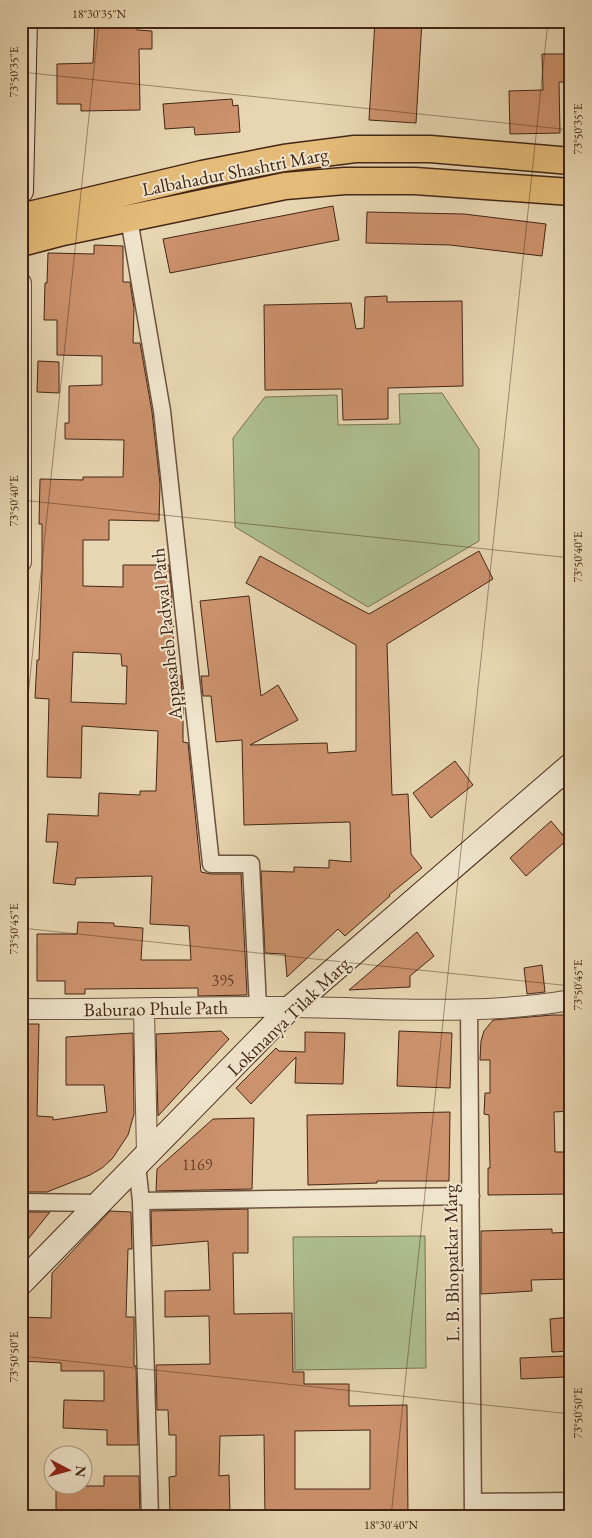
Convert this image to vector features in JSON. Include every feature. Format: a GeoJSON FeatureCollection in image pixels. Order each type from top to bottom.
{"type":"FeatureCollection","features":[{"type":"Feature","properties":{"kind":"main road"},"geometry":{"type":"LineString","coordinates":[[21,191],[25,21]]}},
{"type":"Feature","properties":{"kind":"main road","name":"Lalbahadur Shashtri Marg"},"geometry":{"type":"LineString","coordinates":[[21,217],[202,174],[284,158],[355,149],[430,150],[571,161]]}},
{"type":"Feature","properties":{"kind":"main road","name":"Lalbahadur Shashtri Marg"},"geometry":{"type":"LineString","coordinates":[[21,243],[63,232],[285,186],[345,181],[415,181],[571,192]]}},
{"type":"Feature","properties":{"kind":"main road","name":"Lokmanya Tilak Marg"},"geometry":{"type":"LineString","coordinates":[[21,1283],[292,1007],[571,765]]}},
{"type":"Feature","properties":{"kind":"street","name":"Appasaheb Padwal Path"},"geometry":{"type":"LineString","coordinates":[[129,219],[162,411],[211,864],[251,864],[258,1007]]}},
{"type":"Feature","properties":{"kind":"street"},"geometry":{"type":"LineString","coordinates":[[21,283],[21,562]]}},
{"type":"Feature","properties":{"kind":"street","name":"Baburao Phule Path"},"geometry":{"type":"LineString","coordinates":[[21,1009],[292,1007],[469,1009],[571,1000]]}},
{"type":"Feature","properties":{"kind":"street"},"geometry":{"type":"LineString","coordinates":[[144,1009],[141,1201],[150,1517]]}},
{"type":"Feature","properties":{"kind":"street","name":"L. B. Bhopatkar Marg"},"geometry":{"type":"LineString","coordinates":[[469,1009],[473,1510]]}},
{"type":"Feature","properties":{"kind":"street"},"geometry":{"type":"LineString","coordinates":[[141,1201],[471,1196]]}},
{"type":"Feature","properties":{"kind":"street"},"geometry":{"type":"LineString","coordinates":[[21,1202],[98,1203]]}},
{"type":"Feature","properties":{"kind":"street"},"geometry":{"type":"LineString","coordinates":[[473,1510],[571,1501]]}},
{"type":"Feature","properties":{"kind":"green space"},"geometry":{"type":"Polygon","coordinates":[[[442,393],[479,449],[479,541],[368,607],[235,527],[233,438],[265,397],[337,395],[338,425],[400,424],[399,394],[442,393]]]}},
{"type":"Feature","properties":{"kind":"green space"},"geometry":{"type":"Polygon","coordinates":[[[425,1236],[426,1368],[295,1370],[293,1237],[425,1236]]]}},
{"type":"Feature","properties":{"kind":"building"},"geometry":{"type":"Polygon","coordinates":[[[95,21],[137,21],[137,30],[152,31],[152,49],[139,49],[140,110],[81,111],[81,104],[57,104],[57,64],[93,63],[95,21]]]}},
{"type":"Feature","properties":{"kind":"building"},"geometry":{"type":"Polygon","coordinates":[[[375,21],[422,21],[416,123],[369,120],[375,21]]]}},
{"type":"Feature","properties":{"kind":"building"},"geometry":{"type":"Polygon","coordinates":[[[542,54],[567,54],[568,82],[559,82],[560,133],[510,134],[509,91],[543,90],[542,54]]]}},
{"type":"Feature","properties":{"kind":"building"},"geometry":{"type":"Polygon","coordinates":[[[232,99],[233,106],[238,105],[240,132],[195,135],[194,127],[165,129],[163,104],[232,99]]]}},
{"type":"Feature","properties":{"kind":"building"},"geometry":{"type":"Polygon","coordinates":[[[333,206],[339,240],[170,273],[163,239],[333,206]]]}},
{"type":"Feature","properties":{"kind":"building"},"geometry":{"type":"Polygon","coordinates":[[[367,212],[464,214],[546,224],[542,256],[450,245],[366,243],[367,212]]]}},
{"type":"Feature","properties":{"kind":"building"},"geometry":{"type":"Polygon","coordinates":[[[94,245],[123,246],[123,282],[130,282],[134,308],[133,343],[140,343],[152,412],[160,484],[159,521],[109,520],[109,540],[83,540],[83,586],[123,587],[123,565],[169,565],[172,594],[171,620],[173,620],[174,675],[181,676],[183,742],[188,743],[201,872],[241,874],[247,995],[198,996],[198,988],[85,989],[85,994],[65,994],[65,981],[37,981],[37,934],[77,934],[78,922],[114,923],[114,926],[143,928],[141,960],[191,960],[189,926],[150,924],[152,876],[76,878],[75,885],[53,883],[58,842],[46,842],[48,814],[98,816],[99,793],[140,795],[140,791],[156,791],[158,731],[82,726],[81,778],[47,777],[49,699],[35,698],[37,660],[39,660],[42,571],[42,524],[39,524],[40,479],[83,480],[83,477],[123,477],[124,440],[65,439],[65,423],[69,423],[69,386],[102,385],[102,356],[57,355],[57,320],[44,320],[48,253],[94,254],[94,245]],[[73,652],[71,702],[126,704],[127,666],[122,666],[121,654],[73,652]]]}},
{"type":"Feature","properties":{"kind":"building"},"geometry":{"type":"Polygon","coordinates":[[[387,296],[387,302],[462,301],[463,386],[388,388],[388,419],[343,420],[342,389],[265,390],[264,305],[351,303],[356,329],[364,328],[365,297],[387,296]]]}},
{"type":"Feature","properties":{"kind":"building"},"geometry":{"type":"Polygon","coordinates":[[[38,361],[59,362],[59,393],[37,392],[38,361]]]}},
{"type":"Feature","properties":{"kind":"building"},"geometry":{"type":"Polygon","coordinates":[[[479,551],[493,579],[387,644],[392,795],[408,794],[411,854],[422,868],[389,895],[345,936],[338,929],[287,977],[285,954],[265,953],[261,871],[294,872],[294,867],[329,868],[329,860],[351,862],[350,822],[244,825],[242,740],[216,742],[211,696],[203,696],[201,676],[209,676],[200,601],[249,596],[261,696],[278,685],[298,720],[250,745],[327,743],[328,753],[356,751],[356,645],[246,583],[260,556],[369,614],[479,551]]]}},
{"type":"Feature","properties":{"kind":"building"},"geometry":{"type":"Polygon","coordinates":[[[455,761],[473,785],[431,818],[413,793],[455,761]]]}},
{"type":"Feature","properties":{"kind":"building"},"geometry":{"type":"Polygon","coordinates":[[[551,821],[567,840],[526,876],[510,858],[551,821]]]}},
{"type":"Feature","properties":{"kind":"building"},"geometry":{"type":"Polygon","coordinates":[[[417,932],[434,956],[410,976],[410,987],[349,990],[417,932]]]}},
{"type":"Feature","properties":{"kind":"building"},"geometry":{"type":"Polygon","coordinates":[[[542,965],[545,992],[527,994],[524,968],[542,965]]]}},
{"type":"Feature","properties":{"kind":"building"},"geometry":{"type":"Polygon","coordinates":[[[571,1015],[571,1111],[554,1112],[555,1152],[571,1152],[571,1194],[488,1195],[488,1168],[490,1168],[489,1115],[484,1114],[485,1093],[490,1093],[490,1060],[480,1060],[481,1041],[484,1031],[493,1020],[571,1015]]]}},
{"type":"Feature","properties":{"kind":"building"},"geometry":{"type":"Polygon","coordinates":[[[21,1024],[39,1024],[37,1116],[53,1117],[53,1120],[107,1112],[104,1085],[66,1085],[66,1037],[133,1033],[134,1114],[128,1135],[112,1159],[102,1168],[90,1175],[47,1192],[21,1192],[21,1024]]]}},
{"type":"Feature","properties":{"kind":"building"},"geometry":{"type":"Polygon","coordinates":[[[221,1031],[229,1039],[158,1116],[156,1034],[221,1031]]]}},
{"type":"Feature","properties":{"kind":"building"},"geometry":{"type":"Polygon","coordinates":[[[399,1031],[452,1033],[450,1088],[397,1086],[399,1031]]]}},
{"type":"Feature","properties":{"kind":"building"},"geometry":{"type":"Polygon","coordinates":[[[305,1032],[345,1033],[343,1084],[295,1083],[296,1057],[251,1104],[236,1088],[276,1048],[279,1051],[305,1052],[305,1032]]]}},
{"type":"Feature","properties":{"kind":"building"},"geometry":{"type":"Polygon","coordinates":[[[450,1112],[449,1181],[377,1181],[377,1183],[308,1185],[307,1115],[450,1112]]]}},
{"type":"Feature","properties":{"kind":"building"},"geometry":{"type":"Polygon","coordinates":[[[254,1118],[252,1189],[156,1191],[157,1169],[213,1119],[254,1118]]]}},
{"type":"Feature","properties":{"kind":"building"},"geometry":{"type":"Polygon","coordinates":[[[248,1209],[248,1253],[233,1253],[234,1314],[292,1313],[293,1372],[304,1372],[304,1384],[349,1384],[349,1406],[407,1405],[408,1517],[265,1517],[264,1435],[220,1436],[219,1476],[229,1475],[230,1513],[170,1514],[169,1477],[176,1476],[176,1435],[169,1435],[168,1410],[157,1410],[156,1365],[210,1364],[209,1316],[165,1317],[165,1291],[210,1290],[208,1241],[152,1246],[151,1211],[248,1209]],[[370,1430],[295,1431],[295,1489],[370,1489],[370,1430]]]}},
{"type":"Feature","properties":{"kind":"building"},"geometry":{"type":"Polygon","coordinates":[[[110,1211],[131,1212],[132,1249],[128,1249],[126,1317],[134,1317],[134,1366],[136,1366],[138,1445],[107,1445],[107,1430],[63,1428],[64,1400],[104,1401],[104,1371],[61,1371],[61,1363],[21,1361],[21,1317],[51,1318],[52,1273],[110,1211]]]}},
{"type":"Feature","properties":{"kind":"building"},"geometry":{"type":"Polygon","coordinates":[[[21,1212],[50,1212],[21,1248],[21,1212]]]}},
{"type":"Feature","properties":{"kind":"building"},"geometry":{"type":"Polygon","coordinates":[[[552,1229],[552,1233],[571,1232],[571,1279],[531,1280],[532,1291],[481,1294],[481,1231],[552,1229]]]}},
{"type":"Feature","properties":{"kind":"building"},"geometry":{"type":"Polygon","coordinates":[[[571,1317],[571,1351],[552,1352],[550,1319],[571,1317]]]}},
{"type":"Feature","properties":{"kind":"building"},"geometry":{"type":"Polygon","coordinates":[[[564,1356],[565,1377],[521,1379],[520,1358],[564,1356]]]}},
{"type":"Feature","properties":{"kind":"building"},"geometry":{"type":"Polygon","coordinates":[[[104,1476],[139,1476],[140,1517],[56,1517],[56,1496],[92,1496],[92,1486],[104,1486],[104,1476]]]}}]}
